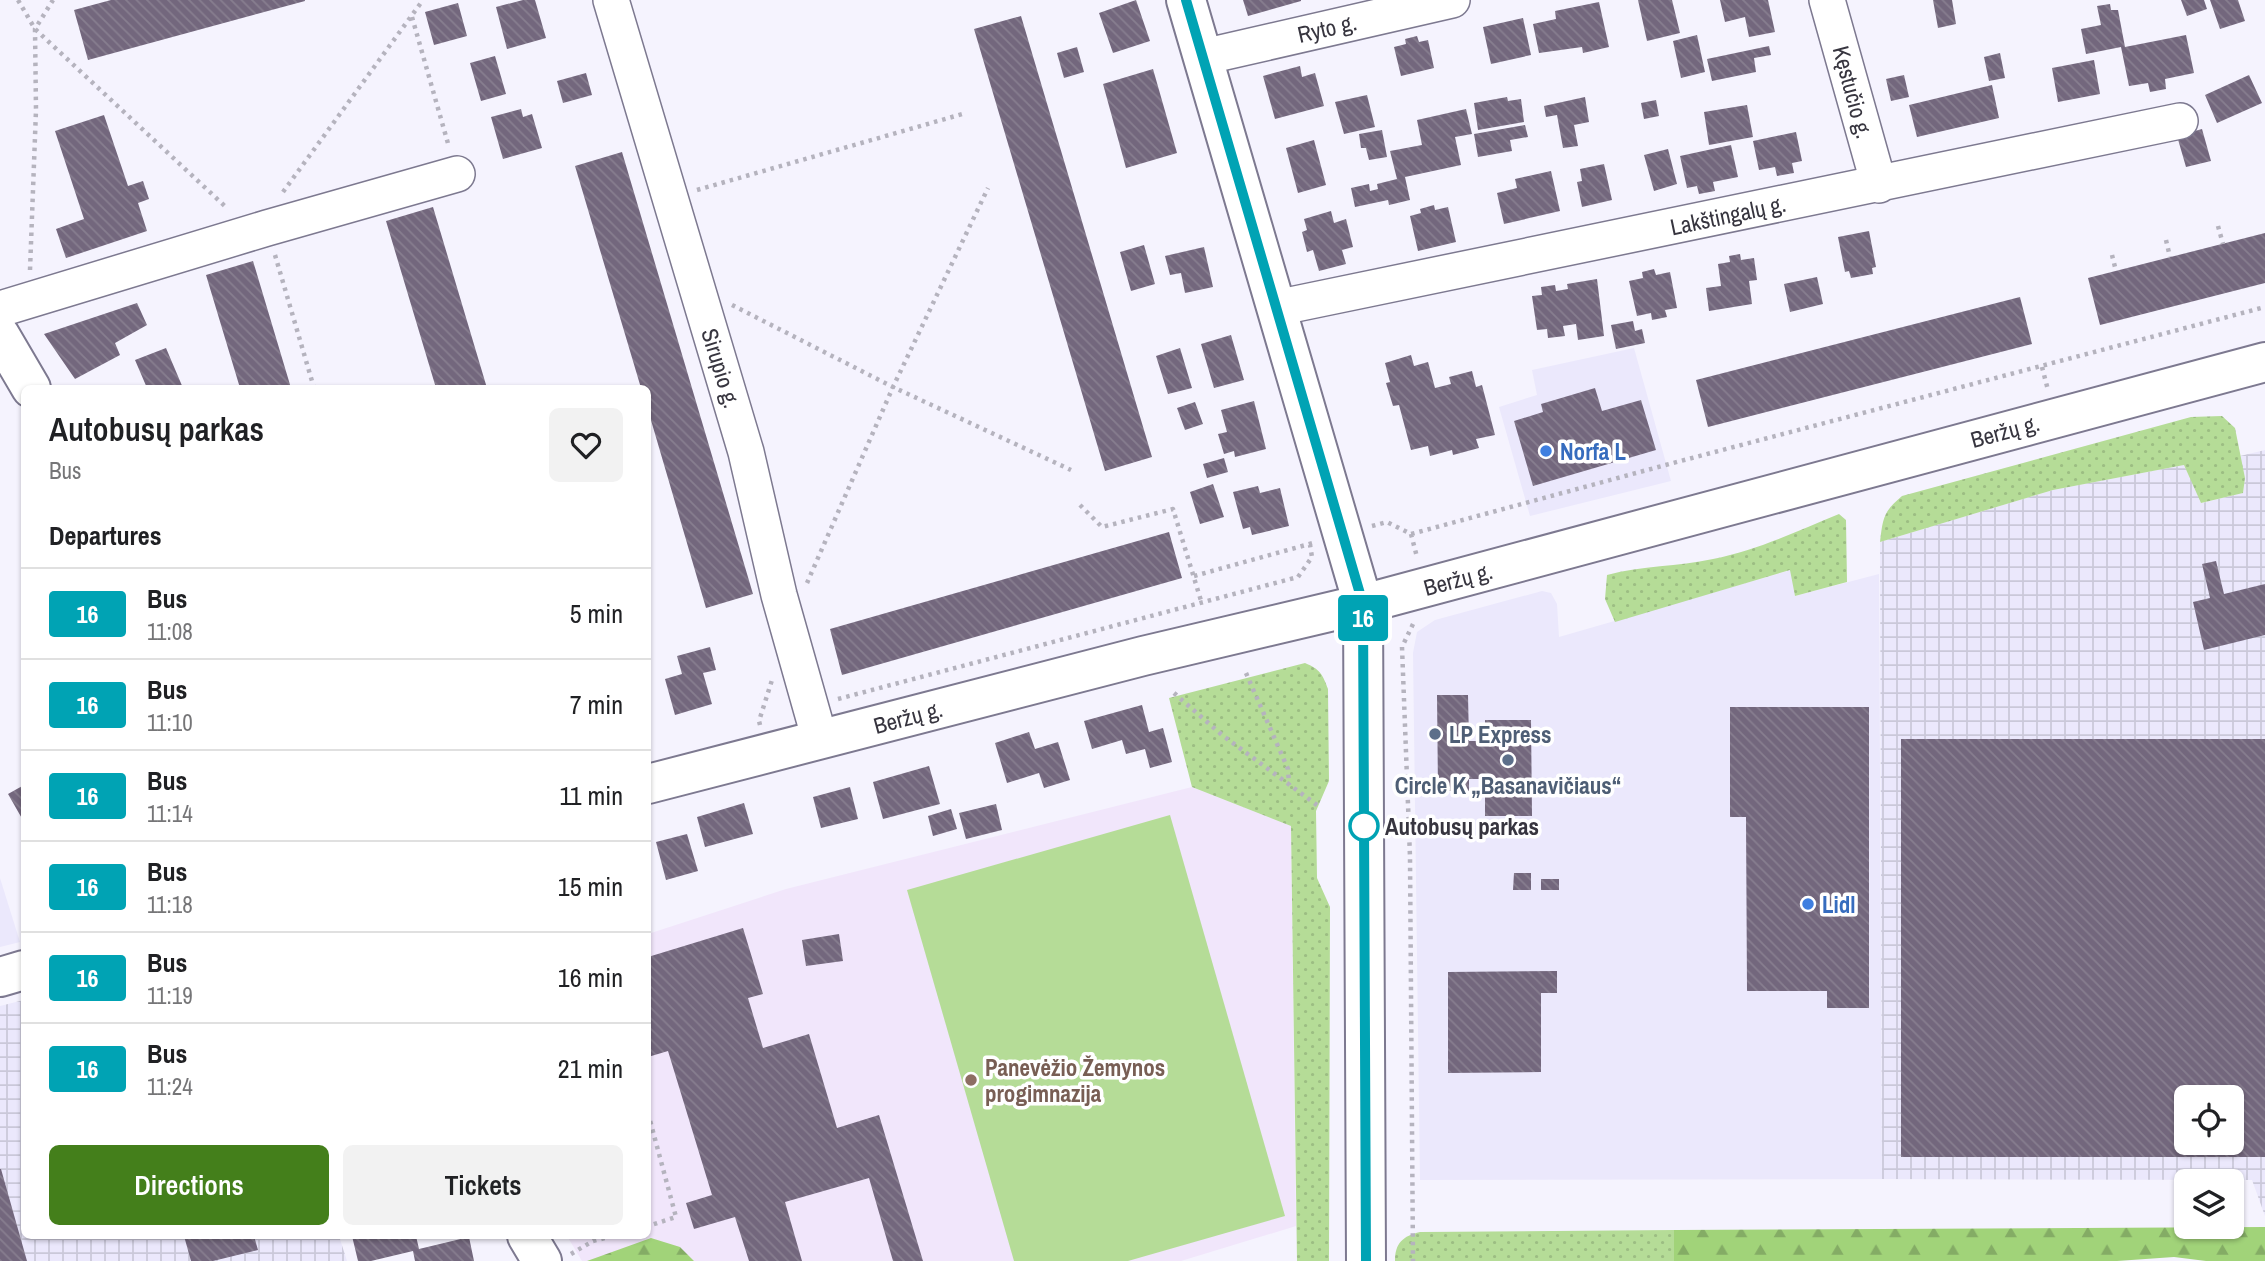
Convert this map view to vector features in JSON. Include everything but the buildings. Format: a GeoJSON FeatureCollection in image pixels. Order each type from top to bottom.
{"type":"FeatureCollection","features":[{"type":"Feature","properties":{"kind":"main road"},"geometry":{"type":"LineString","coordinates":[[1186,0],[1363,604],[1366,1261]]}},
{"type":"Feature","properties":{"kind":"main road"},"geometry":{"type":"LineString","coordinates":[[0,335],[29,385]]}},
{"type":"Feature","properties":{"kind":"main road","name":"Beržų g."},"geometry":{"type":"LineString","coordinates":[[651,783],[758,733],[1143,656],[1363,604],[2265,362]]}},
{"type":"Feature","properties":{"kind":"main road"},"geometry":{"type":"LineString","coordinates":[[0,977],[21,972]]}},
{"type":"Feature","properties":{"kind":"main road"},"geometry":{"type":"LineString","coordinates":[[531,1239],[555,1259]]}},
{"type":"Feature","properties":{"kind":"street","name":"Sirupio g."},"geometry":{"type":"LineString","coordinates":[[611,0],[746,452],[788,627],[815,723]]}},
{"type":"Feature","properties":{"kind":"street","name":"Ryto g."},"geometry":{"type":"LineString","coordinates":[[1203,57],[1452,0]]}},
{"type":"Feature","properties":{"kind":"street","name":"Kęstučio g."},"geometry":{"type":"LineString","coordinates":[[1827,0],[1878,185]]}},
{"type":"Feature","properties":{"kind":"street","name":"Lakštingalų g."},"geometry":{"type":"LineString","coordinates":[[1276,308],[2180,121]]}},
{"type":"Feature","properties":{"kind":"street"},"geometry":{"type":"LineString","coordinates":[[15,305],[260,230],[457,174]]}},
{"type":"Feature","properties":{"kind":"path"},"geometry":{"type":"LineString","coordinates":[[18,0],[35,29],[260,230],[313,385]]}},
{"type":"Feature","properties":{"kind":"path"},"geometry":{"type":"LineString","coordinates":[[15,305],[36,110],[35,29],[53,0]]}},
{"type":"Feature","properties":{"kind":"path"},"geometry":{"type":"LineString","coordinates":[[260,230],[423,0]]}},
{"type":"Feature","properties":{"kind":"path"},"geometry":{"type":"LineString","coordinates":[[411,16],[457,174]]}},
{"type":"Feature","properties":{"kind":"path"},"geometry":{"type":"LineString","coordinates":[[670,198],[966,113]]}},
{"type":"Feature","properties":{"kind":"path"},"geometry":{"type":"LineString","coordinates":[[788,627],[893,387],[988,188]]}},
{"type":"Feature","properties":{"kind":"path"},"geometry":{"type":"LineString","coordinates":[[2218,226],[2223,244]]}},
{"type":"Feature","properties":{"kind":"path"},"geometry":{"type":"LineString","coordinates":[[2166,240],[2170,257]]}},
{"type":"Feature","properties":{"kind":"path"},"geometry":{"type":"LineString","coordinates":[[2112,255],[2116,271]]}},
{"type":"Feature","properties":{"kind":"path"},"geometry":{"type":"LineString","coordinates":[[696,286],[893,387],[1071,470]]}},
{"type":"Feature","properties":{"kind":"path"},"geometry":{"type":"LineString","coordinates":[[1387,522],[1412,534],[2265,307]]}},
{"type":"Feature","properties":{"kind":"path"},"geometry":{"type":"LineString","coordinates":[[1080,505],[1102,527],[1173,509],[1202,604]]}},
{"type":"Feature","properties":{"kind":"path"},"geometry":{"type":"LineString","coordinates":[[1412,534],[1416,555]]}},
{"type":"Feature","properties":{"kind":"path"},"geometry":{"type":"LineString","coordinates":[[773,674],[758,733],[815,723],[1202,604],[1298,578],[1312,557],[1310,544],[1194,576]]}},
{"type":"Feature","properties":{"kind":"path"},"geometry":{"type":"LineString","coordinates":[[1413,1261],[1410,857],[1402,647],[1410,626],[1420,620]]}},
{"type":"Feature","properties":{"kind":"path"},"geometry":{"type":"LineString","coordinates":[[1246,673],[1287,769],[1289,786]]}},
{"type":"Feature","properties":{"kind":"path"},"geometry":{"type":"LineString","coordinates":[[1174,693],[1222,735],[1321,808]]}},
{"type":"Feature","properties":{"kind":"path"},"geometry":{"type":"LineString","coordinates":[[651,1124],[676,1217],[651,1225]]}},
{"type":"Feature","properties":{"kind":"path"},"geometry":{"type":"LineString","coordinates":[[555,1259],[601,1239]]}},
{"type":"Feature","properties":{"kind":"shaded area"},"geometry":{"type":"Polygon","coordinates":[[[1634,348],[1671,481],[1530,516],[1499,407],[1537,395],[1532,370],[1634,348]]]}},
{"type":"Feature","properties":{"kind":"shaded area"},"geometry":{"type":"Polygon","coordinates":[[[2265,450],[2265,1216],[2252,1180],[2244,1180],[2244,1169],[2174,1169],[2174,1180],[1882,1179],[1880,542],[2053,490],[2184,465],[2202,503],[2243,493],[2245,478],[2240,456],[2265,450]]]}},
{"type":"Feature","properties":{"kind":"shaded area"},"geometry":{"type":"Polygon","coordinates":[[[1791,570],[1795,596],[1879,574],[1882,1179],[1420,1180],[1413,653],[1417,632],[1435,620],[1542,591],[1551,593],[1557,604],[1559,637],[1791,570]]]}},
{"type":"Feature","properties":{"kind":"shaded area","name":"Panevėžio Žemynos progimnazija"},"geometry":{"type":"Polygon","coordinates":[[[1192,787],[1291,826],[1296,1226],[1181,1261],[582,1261],[569,1239],[651,1239],[651,933],[786,889],[1192,787]]]}},
{"type":"Feature","properties":{"kind":"shaded area"},"geometry":{"type":"Polygon","coordinates":[[[0,878],[20,942],[0,947],[0,878]]]}},
{"type":"Feature","properties":{"kind":"shaded area"},"geometry":{"type":"Polygon","coordinates":[[[21,1001],[21,1239],[340,1239],[347,1261],[0,1261],[0,1006],[21,1001]]]}},
{"type":"Feature","properties":{"kind":"green space"},"geometry":{"type":"Polygon","coordinates":[[[2222,416],[2235,428],[2245,478],[2243,493],[2201,503],[2184,465],[2053,490],[1880,542],[1885,516],[1902,496],[2191,417],[2222,416]]]}},
{"type":"Feature","properties":{"kind":"green space"},"geometry":{"type":"Polygon","coordinates":[[[1839,514],[1846,520],[1847,582],[1795,596],[1790,570],[1615,622],[1605,599],[1607,575],[1634,569],[1700,562],[1745,551],[1839,514]]]}},
{"type":"Feature","properties":{"kind":"green space"},"geometry":{"type":"Polygon","coordinates":[[[1305,663],[1320,673],[1328,689],[1329,781],[1316,811],[1317,878],[1330,907],[1329,1261],[1297,1261],[1291,826],[1192,787],[1169,698],[1305,663]]]}},
{"type":"Feature","properties":{"kind":"green space"},"geometry":{"type":"Polygon","coordinates":[[[1170,815],[1285,1216],[1128,1261],[1014,1261],[907,890],[1170,815]]]}},
{"type":"Feature","properties":{"kind":"green space"},"geometry":{"type":"Polygon","coordinates":[[[2174,1227],[2174,1239],[2244,1239],[2244,1227],[2265,1227],[2265,1261],[2206,1261],[2174,1257],[2117,1261],[1674,1261],[1674,1230],[2174,1227]]]}},
{"type":"Feature","properties":{"kind":"green space"},"geometry":{"type":"Polygon","coordinates":[[[1674,1230],[1674,1261],[1395,1261],[1401,1241],[1420,1232],[1674,1230]]]}},
{"type":"Feature","properties":{"kind":"green space"},"geometry":{"type":"Polygon","coordinates":[[[651,1238],[680,1247],[694,1261],[587,1261],[651,1238]]]}},
{"type":"Feature","properties":{"kind":"bus line","name":"16"},"geometry":{"type":"LineString","coordinates":[[1186,0],[1363,604],[1366,1261]]}},
{"type":"Feature","properties":{"kind":"place","name":"Norfa L"},"geometry":{"type":"Point","coordinates":[1546,451]}},
{"type":"Feature","properties":{"kind":"place","name":"LP Express"},"geometry":{"type":"Point","coordinates":[1435,734]}},
{"type":"Feature","properties":{"kind":"place","name":"Circle K „Basanavičiaus“"},"geometry":{"type":"Point","coordinates":[1508,760]}},
{"type":"Feature","properties":{"kind":"place","name":"Autobusų parkas"},"geometry":{"type":"Point","coordinates":[1364,826]}},
{"type":"Feature","properties":{"kind":"place","name":"Lidl"},"geometry":{"type":"Point","coordinates":[1808,904]}},
{"type":"Feature","properties":{"kind":"place","name":"Panevėžio Žemynos progimnazija"},"geometry":{"type":"Point","coordinates":[971,1080]}}]}
